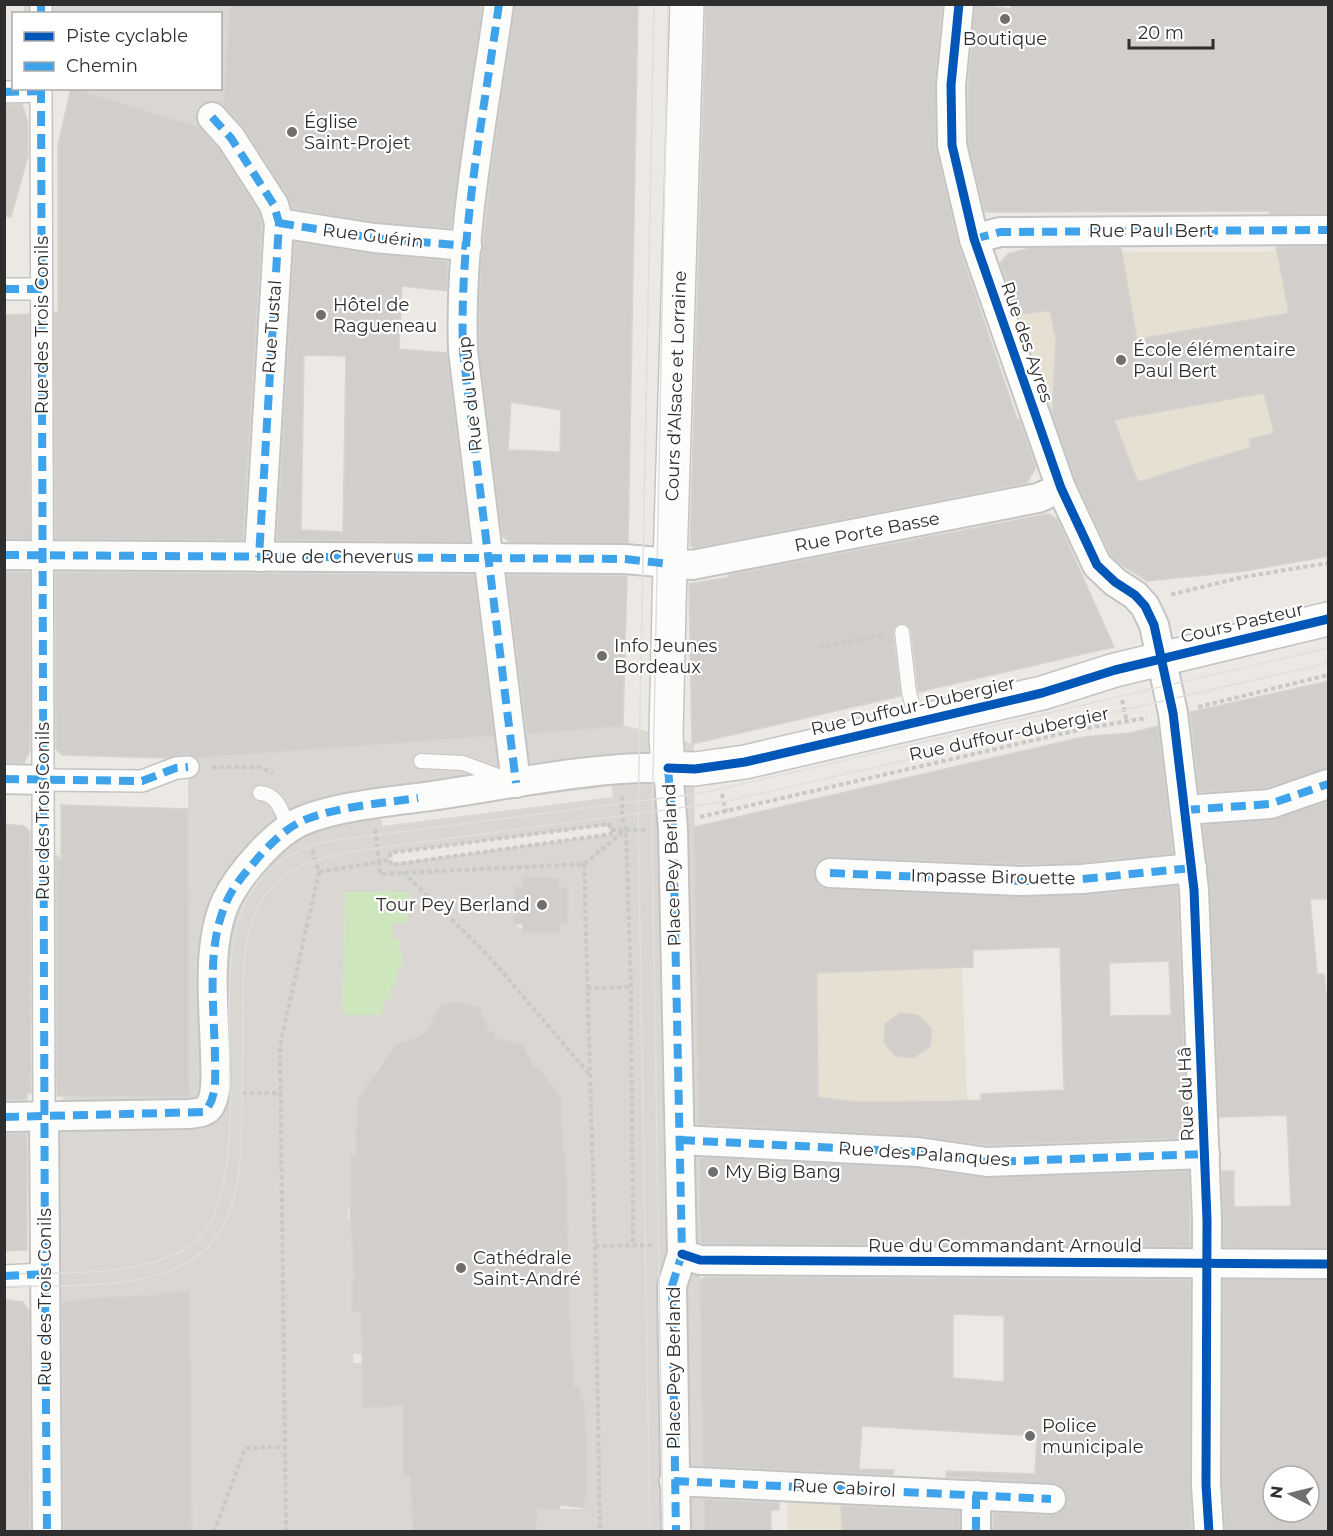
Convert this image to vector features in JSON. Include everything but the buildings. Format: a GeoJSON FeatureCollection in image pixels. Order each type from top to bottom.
{"type":"FeatureCollection","features":[{"type":"Feature","properties":{"kind":"street","name":"Rue du Loup"},"geometry":{"type":"LineString","coordinates":[[499,4],[469,214],[462,303],[463,351],[516,783]]}},
{"type":"Feature","properties":{"kind":"street","name":"Cours d'Alsace et Lorraine"},"geometry":{"type":"LineString","coordinates":[[668,768],[666,736],[670,564],[687,4]]}},
{"type":"Feature","properties":{"kind":"street","name":"Rue des Ayres"},"geometry":{"type":"LineString","coordinates":[[960,4],[950,115],[952,145],[974,239],[1061,488],[1097,565],[1145,606],[1154,625],[1162,658]]}},
{"type":"Feature","properties":{"kind":"street"},"geometry":{"type":"LineString","coordinates":[[4,92],[41,90]]}},
{"type":"Feature","properties":{"kind":"street","name":"Rue des Trois Conils"},"geometry":{"type":"LineString","coordinates":[[41,90],[47,1532]]}},
{"type":"Feature","properties":{"kind":"street","name":"Rue Tustal"},"geometry":{"type":"LineString","coordinates":[[213,117],[231,138],[274,205],[279,224],[259,557]]}},
{"type":"Feature","properties":{"kind":"street","name":"Rue Guérin"},"geometry":{"type":"LineString","coordinates":[[279,224],[374,238],[467,246]]}},
{"type":"Feature","properties":{"kind":"street","name":"Rue Paul Bert"},"geometry":{"type":"LineString","coordinates":[[974,239],[1000,232],[1329,230]]}},
{"type":"Feature","properties":{"kind":"street"},"geometry":{"type":"LineString","coordinates":[[4,289],[42,289]]}},
{"type":"Feature","properties":{"kind":"street","name":"Rue Porte Basse"},"geometry":{"type":"LineString","coordinates":[[670,564],[692,565],[1021,502],[1038,498],[1061,488]]}},
{"type":"Feature","properties":{"kind":"street","name":"Rue de Cheverus"},"geometry":{"type":"LineString","coordinates":[[4,555],[626,559],[670,564]]}},
{"type":"Feature","properties":{"kind":"street","name":"Cours Pasteur"},"geometry":{"type":"LineString","coordinates":[[1162,658],[1329,620]]}},
{"type":"Feature","properties":{"kind":"street","name":"Rue du Hâ"},"geometry":{"type":"LineString","coordinates":[[1162,658],[1173,713],[1194,890],[1208,1263],[1206,1485],[1209,1532]]}},
{"type":"Feature","properties":{"kind":"street","name":"Rue Duffour-Dubergier"},"geometry":{"type":"LineString","coordinates":[[668,768],[695,769],[745,762],[1042,693],[1110,671],[1162,658]]}},
{"type":"Feature","properties":{"kind":"street"},"geometry":{"type":"LineString","coordinates":[[4,778],[142,781],[176,768],[188,767]]}},
{"type":"Feature","properties":{"kind":"street","name":"Place Pey Berland"},"geometry":{"type":"LineString","coordinates":[[214,1093],[214,960],[219,921],[237,884],[261,854],[289,828],[303,820],[324,814],[516,783],[621,768],[668,768],[673,829],[682,1249],[672,1286],[676,1532]]}},
{"type":"Feature","properties":{"kind":"street"},"geometry":{"type":"LineString","coordinates":[[1185,810],[1269,804],[1329,784]]}},
{"type":"Feature","properties":{"kind":"street","name":"Impasse Birouette"},"geometry":{"type":"LineString","coordinates":[[830,873],[1021,881],[1082,879],[1192,868]]}},
{"type":"Feature","properties":{"kind":"street"},"geometry":{"type":"LineString","coordinates":[[4,1116],[188,1114],[204,1112],[211,1105],[214,1093]]}},
{"type":"Feature","properties":{"kind":"street","name":"Rue des Palanques"},"geometry":{"type":"LineString","coordinates":[[680,1140],[918,1152],[987,1162],[1205,1154]]}},
{"type":"Feature","properties":{"kind":"street","name":"Rue du Commandant Arnould"},"geometry":{"type":"LineString","coordinates":[[682,1249],[700,1260],[1329,1264]]}},
{"type":"Feature","properties":{"kind":"street"},"geometry":{"type":"LineString","coordinates":[[4,1276],[45,1275]]}},
{"type":"Feature","properties":{"kind":"street","name":"Rue Cabirol"},"geometry":{"type":"LineString","coordinates":[[674,1481],[1051,1499]]}},
{"type":"Feature","properties":{"kind":"street"},"geometry":{"type":"LineString","coordinates":[[975,1532],[976,1495]]}},
{"type":"Feature","properties":{"kind":"lane"},"geometry":{"type":"LineString","coordinates":[[902,632],[909,692],[917,723]]}},
{"type":"Feature","properties":{"kind":"lane"},"geometry":{"type":"LineString","coordinates":[[421,761],[463,763],[516,783]]}},
{"type":"Feature","properties":{"kind":"lane"},"geometry":{"type":"LineString","coordinates":[[260,793],[268,793],[274,798],[289,828]]}},
{"type":"Feature","properties":{"kind":"path"},"geometry":{"type":"LineString","coordinates":[[1173,604],[1173,594],[1243,577],[1329,562]]}},
{"type":"Feature","properties":{"kind":"path"},"geometry":{"type":"LineString","coordinates":[[819,647],[902,632]]}},
{"type":"Feature","properties":{"kind":"path"},"geometry":{"type":"LineString","coordinates":[[609,824],[611,830],[611,834],[391,865],[390,859],[390,853],[609,824]]}},
{"type":"Feature","properties":{"kind":"path"},"geometry":{"type":"LineString","coordinates":[[611,830],[626,829]]}},
{"type":"Feature","properties":{"kind":"path"},"geometry":{"type":"LineString","coordinates":[[379,862],[380,874],[584,864],[626,829]]}},
{"type":"Feature","properties":{"kind":"path"},"geometry":{"type":"LineString","coordinates":[[626,829],[631,987],[633,1245]]}},
{"type":"Feature","properties":{"kind":"path"},"geometry":{"type":"LineString","coordinates":[[286,1532],[280,1045],[319,872],[390,859]]}},
{"type":"Feature","properties":{"kind":"path"},"geometry":{"type":"LineString","coordinates":[[584,864],[595,1246],[600,1532]]}},
{"type":"Feature","properties":{"kind":"path"},"geometry":{"type":"LineString","coordinates":[[403,872],[487,954],[590,1075]]}},
{"type":"Feature","properties":{"kind":"path"},"geometry":{"type":"LineString","coordinates":[[587,988],[631,987]]}},
{"type":"Feature","properties":{"kind":"path"},"geometry":{"type":"LineString","coordinates":[[214,1093],[281,1093]]}},
{"type":"Feature","properties":{"kind":"path"},"geometry":{"type":"LineString","coordinates":[[595,1246],[633,1245],[682,1249]]}},
{"type":"Feature","properties":{"kind":"path"},"geometry":{"type":"LineString","coordinates":[[214,1532],[245,1449],[285,1447]]}},
{"type":"Feature","properties":{"kind":"shaded area"},"geometry":{"type":"Polygon","coordinates":[[[24,4],[230,5],[223,105],[202,128],[78,90],[222,90],[222,12],[24,12],[24,4]]]}},
{"type":"Feature","properties":{"kind":"shaded area","name":"École élémentaire Paul Bert"},"geometry":{"type":"Polygon","coordinates":[[[1328,251],[1274,433],[1252,449],[1169,472],[1084,501],[1049,413],[999,270],[1003,258],[1016,252],[1328,251]]]}},
{"type":"Feature","properties":{"kind":"shaded area"},"geometry":{"type":"Polygon","coordinates":[[[623,725],[694,744],[704,1531],[536,1531],[538,1529],[536,1509],[583,1509],[586,1497],[584,1398],[581,1397],[581,1386],[570,1387],[574,1371],[573,1360],[569,1359],[568,1307],[570,1304],[557,1153],[557,1135],[563,1135],[563,1125],[550,1125],[562,1110],[562,1105],[558,1105],[538,1066],[530,1071],[525,1058],[528,1056],[526,1051],[523,1052],[511,1044],[512,1041],[507,1040],[491,1045],[495,1033],[486,1030],[470,1005],[466,1003],[465,1006],[436,1018],[433,1017],[431,1022],[434,1024],[430,1030],[420,1034],[424,1047],[391,1052],[388,1056],[390,1058],[386,1072],[378,1067],[373,1075],[380,1081],[368,1090],[365,1088],[362,1092],[365,1094],[361,1108],[358,1108],[361,1136],[361,1209],[348,1209],[348,1218],[361,1219],[355,1279],[352,1279],[352,1310],[361,1312],[363,1354],[353,1354],[353,1363],[413,1363],[403,1439],[416,1439],[411,1501],[412,1513],[417,1513],[417,1526],[413,1526],[413,1531],[192,1531],[189,1291],[62,1301],[51,1285],[49,1123],[64,1097],[189,1097],[188,758],[623,725]],[[612,786],[381,815],[382,826],[613,797],[612,786]],[[609,825],[390,853],[391,864],[611,834],[609,825]],[[559,877],[513,887],[514,895],[518,895],[514,924],[523,930],[523,933],[531,933],[531,924],[569,923],[569,916],[560,916],[560,895],[568,895],[568,887],[559,888],[559,877]],[[345,892],[343,1015],[382,1015],[383,999],[391,999],[391,986],[396,986],[397,969],[401,969],[400,939],[393,938],[393,922],[407,923],[410,892],[345,892]],[[661,993],[665,1215],[672,1214],[665,993],[661,993]]]}},
{"type":"Feature","properties":{"kind":"shaded area"},"geometry":{"type":"Polygon","coordinates":[[[831,885],[949,890],[948,958],[973,957],[973,967],[962,968],[967,1100],[981,1100],[983,1151],[789,1133],[790,1037],[831,885]]]}},
{"type":"Feature","properties":{"kind":"shaded area"},"geometry":{"type":"Polygon","coordinates":[[[787,1498],[841,1501],[842,1531],[787,1532],[787,1498]]]}},
{"type":"Feature","properties":{"kind":"green space"},"geometry":{"type":"Polygon","coordinates":[[[345,892],[410,892],[407,923],[393,922],[400,938],[401,969],[397,969],[396,986],[391,986],[391,999],[383,1016],[343,1015],[345,892]]]}},
{"type":"Feature","properties":{"kind":"tram line"},"geometry":{"type":"LineString","coordinates":[[650,1532],[638,814],[654,4]]}},
{"type":"Feature","properties":{"kind":"tram line"},"geometry":{"type":"LineString","coordinates":[[663,1532],[652,830],[668,4]]}},
{"type":"Feature","properties":{"kind":"tram line"},"geometry":{"type":"LineString","coordinates":[[4,1274],[98,1272],[122,1269],[167,1258],[193,1244],[204,1233],[217,1207],[228,1156],[230,979],[237,926],[245,902],[257,882],[275,865],[299,851],[330,841],[721,789],[1328,648]]}},
{"type":"Feature","properties":{"kind":"tram line"},"geometry":{"type":"LineString","coordinates":[[4,1287],[76,1286],[125,1282],[170,1270],[191,1260],[211,1244],[228,1217],[237,1185],[241,1135],[244,972],[248,936],[260,904],[270,889],[294,870],[316,860],[377,848],[724,802],[1328,663]]}},
{"type":"Feature","properties":{"kind":"marked path"},"geometry":{"type":"LineString","coordinates":[[41,4],[41,12]]}},
{"type":"Feature","properties":{"kind":"marked path"},"geometry":{"type":"LineString","coordinates":[[499,4],[468,221],[463,351],[516,783]]}},
{"type":"Feature","properties":{"kind":"marked path"},"geometry":{"type":"LineString","coordinates":[[41,90],[47,1532]]}},
{"type":"Feature","properties":{"kind":"marked path"},"geometry":{"type":"LineString","coordinates":[[4,92],[41,91]]}},
{"type":"Feature","properties":{"kind":"marked path"},"geometry":{"type":"LineString","coordinates":[[212,117],[231,138],[274,205],[279,223],[259,557]]}},
{"type":"Feature","properties":{"kind":"marked path"},"geometry":{"type":"LineString","coordinates":[[279,223],[374,238],[467,246]]}},
{"type":"Feature","properties":{"kind":"marked path"},"geometry":{"type":"LineString","coordinates":[[974,239],[1000,232],[1328,230]]}},
{"type":"Feature","properties":{"kind":"marked path"},"geometry":{"type":"LineString","coordinates":[[4,289],[42,289]]}},
{"type":"Feature","properties":{"kind":"marked path"},"geometry":{"type":"LineString","coordinates":[[4,555],[625,559],[670,564]]}},
{"type":"Feature","properties":{"kind":"marked path"},"geometry":{"type":"LineString","coordinates":[[4,779],[142,781],[176,768],[188,767]]}},
{"type":"Feature","properties":{"kind":"marked path"},"geometry":{"type":"LineString","coordinates":[[668,768],[673,829],[682,1254],[672,1286],[676,1532]]}},
{"type":"Feature","properties":{"kind":"marked path"},"geometry":{"type":"LineString","coordinates":[[1185,810],[1270,804],[1328,784]]}},
{"type":"Feature","properties":{"kind":"marked path"},"geometry":{"type":"LineString","coordinates":[[4,1117],[204,1112],[212,1100],[215,1086],[213,958],[220,920],[236,885],[272,842],[302,821],[344,809],[418,798]]}},
{"type":"Feature","properties":{"kind":"marked path"},"geometry":{"type":"LineString","coordinates":[[830,873],[1021,881],[1082,879],[1192,868]]}},
{"type":"Feature","properties":{"kind":"marked path"},"geometry":{"type":"LineString","coordinates":[[680,1140],[918,1152],[987,1162],[1205,1154]]}},
{"type":"Feature","properties":{"kind":"marked path"},"geometry":{"type":"LineString","coordinates":[[4,1276],[45,1274]]}},
{"type":"Feature","properties":{"kind":"marked path"},"geometry":{"type":"LineString","coordinates":[[674,1481],[1051,1499]]}},
{"type":"Feature","properties":{"kind":"marked path"},"geometry":{"type":"LineString","coordinates":[[976,1495],[976,1532]]}},
{"type":"Feature","properties":{"kind":"cycle path"},"geometry":{"type":"LineString","coordinates":[[959,4],[951,85],[952,145],[974,239],[1061,488],[1097,565],[1115,582],[1135,595],[1145,606],[1154,625],[1173,713],[1194,890],[1207,1220],[1206,1485],[1209,1532]]}},
{"type":"Feature","properties":{"kind":"cycle path"},"geometry":{"type":"LineString","coordinates":[[668,768],[695,769],[745,762],[1042,693],[1115,670],[1328,619]]}},
{"type":"Feature","properties":{"kind":"cycle path"},"geometry":{"type":"LineString","coordinates":[[682,1254],[700,1260],[1328,1264]]}},
{"type":"Feature","properties":{"kind":"place","name":"Boutique"},"geometry":{"type":"Point","coordinates":[1005,19]}},
{"type":"Feature","properties":{"kind":"place","name":"Église Saint-Projet"},"geometry":{"type":"Point","coordinates":[292,132]}},
{"type":"Feature","properties":{"kind":"place","name":"Hôtel de Ragueneau"},"geometry":{"type":"Point","coordinates":[321,315]}},
{"type":"Feature","properties":{"kind":"place","name":"École élémentaire Paul Bert"},"geometry":{"type":"Point","coordinates":[1121,360]}},
{"type":"Feature","properties":{"kind":"place","name":"Info Jeunes Bordeaux"},"geometry":{"type":"Point","coordinates":[602,656]}},
{"type":"Feature","properties":{"kind":"place","name":"Tour Pey Berland"},"geometry":{"type":"Point","coordinates":[542,905]}},
{"type":"Feature","properties":{"kind":"place","name":"My Big Bang"},"geometry":{"type":"Point","coordinates":[713,1172]}},
{"type":"Feature","properties":{"kind":"place","name":"Cathédrale Saint-André"},"geometry":{"type":"Point","coordinates":[461,1268]}},
{"type":"Feature","properties":{"kind":"place","name":"Police municipale"},"geometry":{"type":"Point","coordinates":[1030,1436]}}]}
